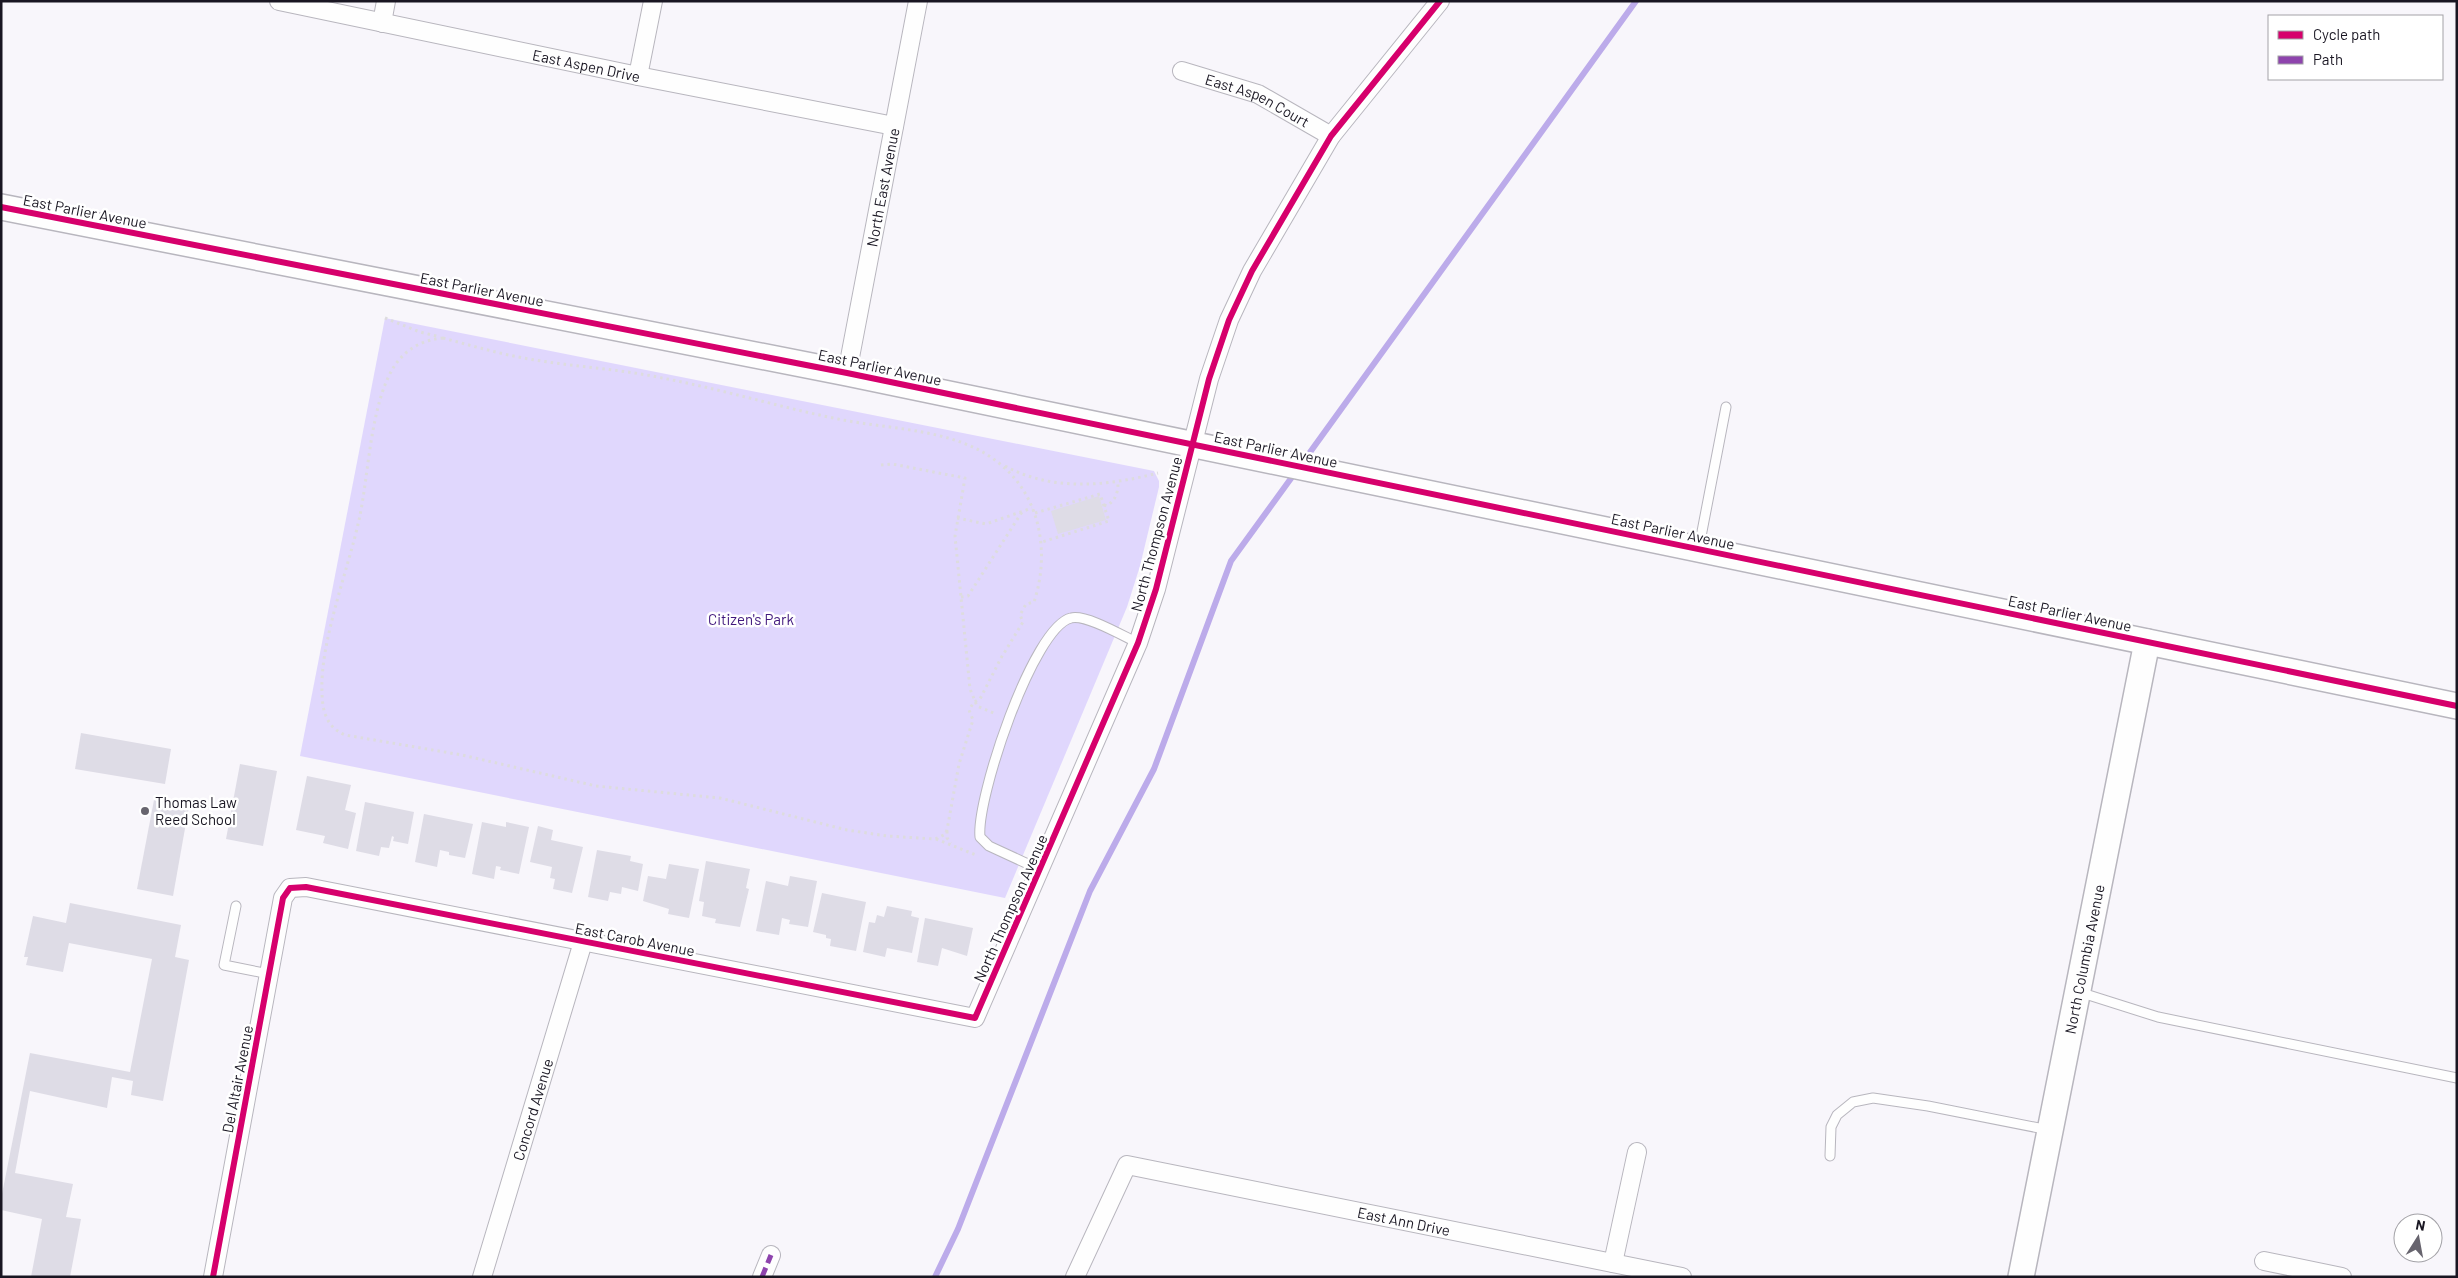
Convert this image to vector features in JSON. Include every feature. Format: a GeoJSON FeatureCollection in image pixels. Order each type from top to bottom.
{"type":"FeatureCollection","features":[{"type":"Feature","properties":{"kind":"street","name":"East Aspen Drive"},"geometry":{"type":"LineString","coordinates":[[279,1],[638,76],[894,126]]}},
{"type":"Feature","properties":{"kind":"street"},"geometry":{"type":"LineString","coordinates":[[382,23],[386,1]]}},
{"type":"Feature","properties":{"kind":"street"},"geometry":{"type":"LineString","coordinates":[[638,76],[653,1]]}},
{"type":"Feature","properties":{"kind":"street","name":"North East Avenue"},"geometry":{"type":"LineString","coordinates":[[847,373],[918,1]]}},
{"type":"Feature","properties":{"kind":"street","name":"North Thompson Avenue"},"geometry":{"type":"LineString","coordinates":[[975,1018],[1041,870],[1138,643],[1156,590],[1209,379],[1229,320],[1278,223],[1331,136],[1440,1]]}},
{"type":"Feature","properties":{"kind":"street","name":"East Aspen Court"},"geometry":{"type":"LineString","coordinates":[[1182,71],[1258,94],[1331,136]]}},
{"type":"Feature","properties":{"kind":"street","name":"East Parlier Avenue"},"geometry":{"type":"LineString","coordinates":[[1,207],[847,373],[2457,706]]}},
{"type":"Feature","properties":{"kind":"street","name":"North Columbia Avenue"},"geometry":{"type":"LineString","coordinates":[[2021,1277],[2052,1130],[2147,642]]}},
{"type":"Feature","properties":{"kind":"street","name":"East Carob Avenue"},"geometry":{"type":"LineString","coordinates":[[290,888],[306,887],[975,1018]]}},
{"type":"Feature","properties":{"kind":"street","name":"Del Altair Avenue"},"geometry":{"type":"LineString","coordinates":[[213,1277],[282,898],[290,888]]}},
{"type":"Feature","properties":{"kind":"street","name":"Concord Avenue"},"geometry":{"type":"LineString","coordinates":[[482,1277],[583,942]]}},
{"type":"Feature","properties":{"kind":"street"},"geometry":{"type":"LineString","coordinates":[[1613,1263],[1637,1152]]}},
{"type":"Feature","properties":{"kind":"street","name":"East Ann Drive"},"geometry":{"type":"LineString","coordinates":[[1075,1277],[1127,1165],[1682,1277]]}},
{"type":"Feature","properties":{"kind":"street"},"geometry":{"type":"LineString","coordinates":[[762,1277],[771,1255]]}},
{"type":"Feature","properties":{"kind":"street"},"geometry":{"type":"LineString","coordinates":[[2264,1261],[2342,1277]]}},
{"type":"Feature","properties":{"kind":"lane"},"geometry":{"type":"LineString","coordinates":[[1698,550],[1726,407]]}},
{"type":"Feature","properties":{"kind":"lane"},"geometry":{"type":"LineString","coordinates":[[1041,870],[989,846],[980,837],[980,825],[990,777],[1021,688],[1041,650],[1058,624],[1065,619],[1074,617],[1087,619],[1138,643]]}},
{"type":"Feature","properties":{"kind":"lane"},"geometry":{"type":"LineString","coordinates":[[236,906],[224,965],[269,974]]}},
{"type":"Feature","properties":{"kind":"lane"},"geometry":{"type":"LineString","coordinates":[[2078,992],[2158,1017],[2457,1078]]}},
{"type":"Feature","properties":{"kind":"lane"},"geometry":{"type":"LineString","coordinates":[[1830,1156],[1831,1127],[1838,1115],[1853,1102],[1874,1098],[1928,1106],[2052,1130]]}},
{"type":"Feature","properties":{"kind":"path"},"geometry":{"type":"LineString","coordinates":[[385,318],[420,332],[509,355],[662,378],[778,406],[939,436],[971,446],[1023,476],[1042,481],[1084,485],[1118,482],[1158,473]]}},
{"type":"Feature","properties":{"kind":"path"},"geometry":{"type":"LineString","coordinates":[[420,332],[425,337],[398,362],[389,377],[384,393],[372,439],[360,518],[325,658],[322,691],[326,719],[338,732],[345,735],[472,757],[596,786],[702,795],[738,801],[826,825],[868,833],[935,839],[944,835],[946,830],[959,764],[972,720],[969,710],[974,702],[980,699],[1001,658],[1023,622],[1020,615],[1026,604],[1034,602],[1041,575],[1042,542],[1035,514],[1023,489],[1000,464]]}},
{"type":"Feature","properties":{"kind":"path"},"geometry":{"type":"LineString","coordinates":[[419,343],[443,338]]}},
{"type":"Feature","properties":{"kind":"path"},"geometry":{"type":"LineString","coordinates":[[881,465],[892,464],[965,478],[955,536],[970,689],[977,706],[1009,719]]}},
{"type":"Feature","properties":{"kind":"path"},"geometry":{"type":"LineString","coordinates":[[1104,506],[1108,506],[1114,501],[1118,492],[1118,482]]}},
{"type":"Feature","properties":{"kind":"path"},"geometry":{"type":"LineString","coordinates":[[1035,514],[1100,494],[1109,521],[1042,542]]}},
{"type":"Feature","properties":{"kind":"path"},"geometry":{"type":"LineString","coordinates":[[957,518],[986,524],[1032,508]]}},
{"type":"Feature","properties":{"kind":"path"},"geometry":{"type":"LineString","coordinates":[[960,597],[968,596],[1022,512]]}},
{"type":"Feature","properties":{"kind":"path"},"geometry":{"type":"LineString","coordinates":[[946,830],[947,838],[954,845]]}},
{"type":"Feature","properties":{"kind":"green space","name":"Citizen's Park"},"geometry":{"type":"Polygon","coordinates":[[[385,318],[1154,471],[1159,481],[1159,487],[1140,566],[1127,607],[1005,898],[300,756],[385,318]]]}},
{"type":"Feature","properties":{"kind":"building"},"geometry":{"type":"Polygon","coordinates":[[[1099,496],[1106,520],[1058,534],[1051,511],[1099,496]]]}},
{"type":"Feature","properties":{"kind":"building"},"geometry":{"type":"Polygon","coordinates":[[[81,733],[171,749],[165,784],[75,769],[81,733]]]}},
{"type":"Feature","properties":{"kind":"building"},"geometry":{"type":"Polygon","coordinates":[[[240,764],[277,771],[263,846],[226,839],[240,764]]]}},
{"type":"Feature","properties":{"kind":"building"},"geometry":{"type":"Polygon","coordinates":[[[307,776],[351,785],[345,810],[356,813],[348,849],[323,843],[325,836],[296,830],[307,776]]]}},
{"type":"Feature","properties":{"kind":"building"},"geometry":{"type":"Polygon","coordinates":[[[154,800],[189,806],[173,896],[137,889],[154,800]]]}},
{"type":"Feature","properties":{"kind":"building"},"geometry":{"type":"Polygon","coordinates":[[[365,802],[414,812],[408,844],[393,841],[394,837],[392,836],[389,848],[381,847],[379,856],[356,851],[365,802]]]}},
{"type":"Feature","properties":{"kind":"building"},"geometry":{"type":"Polygon","coordinates":[[[424,814],[473,824],[465,858],[449,855],[449,852],[440,850],[437,867],[415,862],[424,814]]]}},
{"type":"Feature","properties":{"kind":"building"},"geometry":{"type":"Polygon","coordinates":[[[482,822],[506,827],[506,822],[529,827],[519,874],[500,870],[501,867],[496,866],[494,879],[472,874],[482,822]]]}},
{"type":"Feature","properties":{"kind":"building"},"geometry":{"type":"Polygon","coordinates":[[[538,826],[553,830],[551,840],[583,847],[572,893],[553,889],[555,879],[550,878],[552,867],[530,862],[538,826]]]}},
{"type":"Feature","properties":{"kind":"building"},"geometry":{"type":"Polygon","coordinates":[[[597,850],[631,856],[630,861],[643,864],[638,891],[622,887],[621,894],[610,892],[608,901],[588,897],[597,850]]]}},
{"type":"Feature","properties":{"kind":"building"},"geometry":{"type":"Polygon","coordinates":[[[706,861],[750,869],[746,888],[749,889],[740,927],[715,923],[716,919],[702,916],[704,902],[699,901],[706,861]]]}},
{"type":"Feature","properties":{"kind":"building"},"geometry":{"type":"Polygon","coordinates":[[[669,864],[699,869],[689,918],[668,914],[669,909],[643,901],[648,876],[666,879],[669,864]]]}},
{"type":"Feature","properties":{"kind":"building"},"geometry":{"type":"Polygon","coordinates":[[[790,876],[817,881],[808,927],[789,924],[790,920],[782,918],[779,935],[756,931],[766,881],[788,886],[790,876]]]}},
{"type":"Feature","properties":{"kind":"building"},"geometry":{"type":"Polygon","coordinates":[[[822,893],[866,902],[856,951],[830,946],[831,939],[826,938],[826,935],[813,932],[822,893]]]}},
{"type":"Feature","properties":{"kind":"building"},"geometry":{"type":"Polygon","coordinates":[[[70,903],[181,925],[175,957],[189,960],[163,1101],[131,1095],[133,1081],[112,1077],[107,1108],[30,1091],[15,1173],[73,1184],[66,1217],[81,1219],[70,1277],[31,1277],[42,1219],[1,1210],[1,1199],[30,1053],[130,1072],[152,959],[69,943],[63,972],[26,965],[28,957],[24,957],[33,916],[66,923],[70,903]]]}},
{"type":"Feature","properties":{"kind":"building"},"geometry":{"type":"Polygon","coordinates":[[[887,906],[912,911],[911,916],[919,918],[912,953],[887,948],[885,957],[863,952],[869,922],[875,923],[877,915],[884,917],[887,906]]]}},
{"type":"Feature","properties":{"kind":"building"},"geometry":{"type":"Polygon","coordinates":[[[925,918],[973,928],[967,956],[942,948],[938,966],[917,962],[925,918]]]}},
{"type":"Feature","properties":{"kind":"waterway"},"geometry":{"type":"LineString","coordinates":[[1308,455],[1636,1]]}},
{"type":"Feature","properties":{"kind":"waterway"},"geometry":{"type":"LineString","coordinates":[[935,1277],[958,1229],[1090,891],[1154,769],[1231,561],[1292,477]]}},
{"type":"Feature","properties":{"kind":"marked path"},"geometry":{"type":"LineString","coordinates":[[762,1277],[771,1255]]}},
{"type":"Feature","properties":{"kind":"cycle path"},"geometry":{"type":"LineString","coordinates":[[213,1277],[283,898],[290,888],[306,887],[975,1018],[1138,643],[1156,589],[1209,379],[1229,320],[1252,271],[1331,136],[1440,1]]}},
{"type":"Feature","properties":{"kind":"cycle path"},"geometry":{"type":"LineString","coordinates":[[1,207],[847,373],[2457,706]]}},
{"type":"Feature","properties":{"kind":"place","name":"Thomas Law Reed School"},"geometry":{"type":"Point","coordinates":[145,811]}}]}
